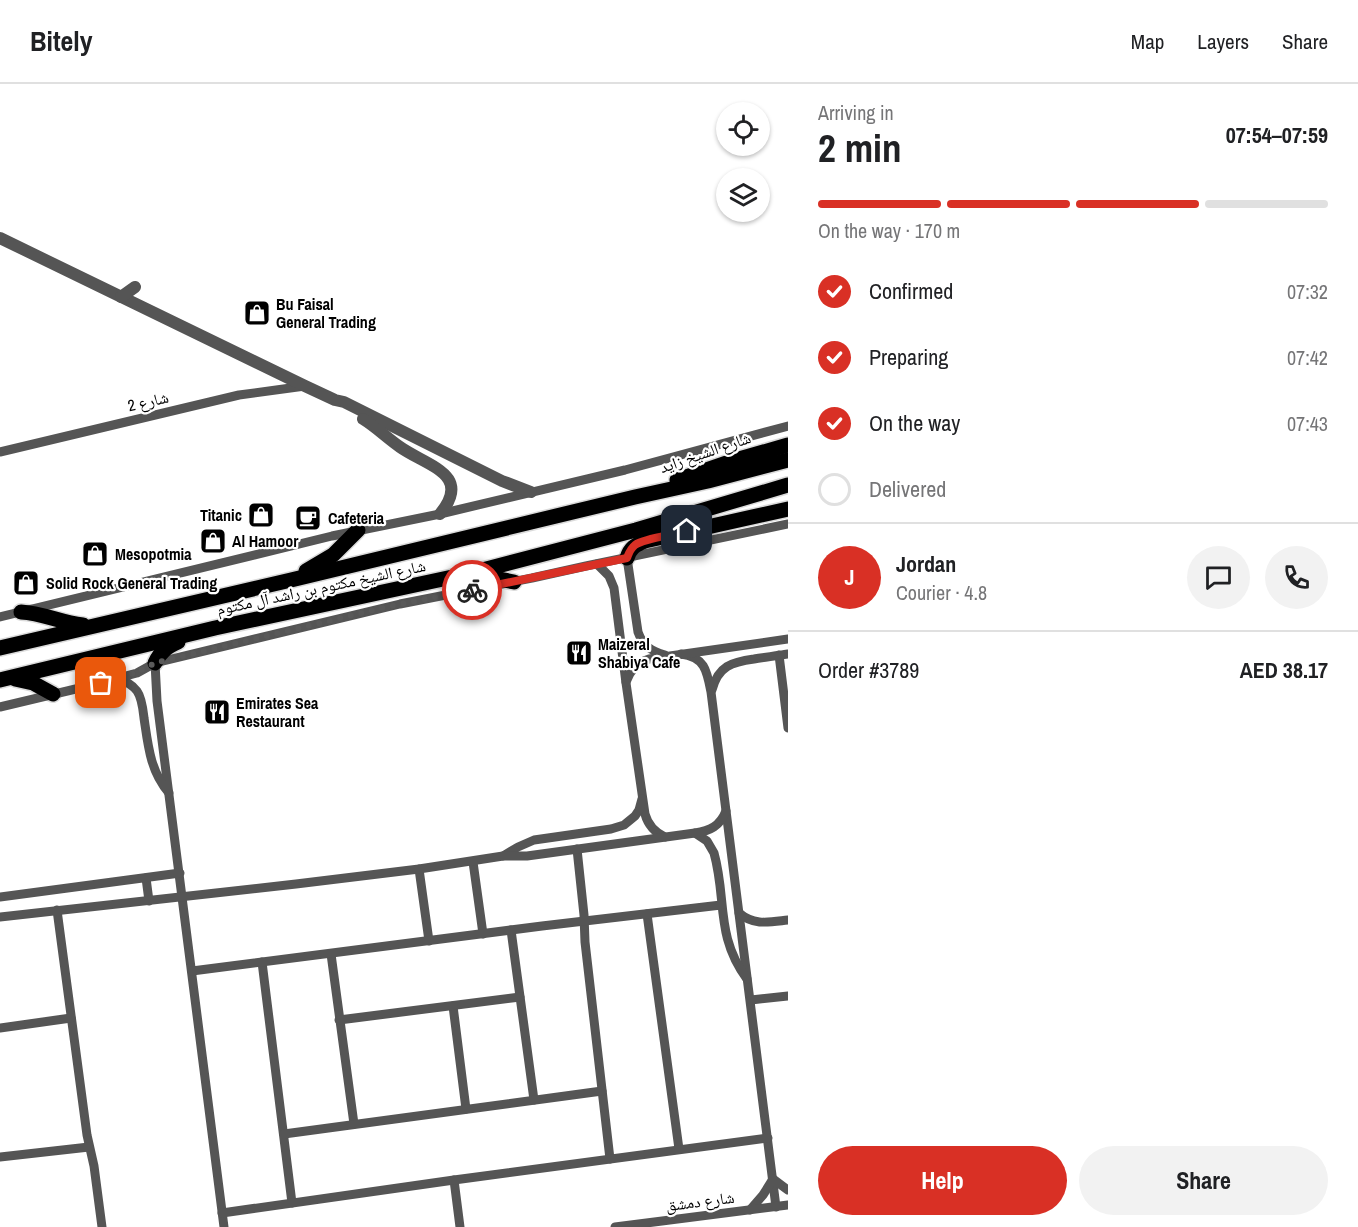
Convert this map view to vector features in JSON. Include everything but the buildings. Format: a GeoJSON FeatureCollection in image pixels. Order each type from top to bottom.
{"type":"FeatureCollection","features":[{"type":"Feature","properties":{"kind":"main road","name":"شارع الشيخ زايد"},"geometry":{"type":"LineString","coordinates":[[635,497],[710,468],[788,445]]}},
{"type":"Feature","properties":{"kind":"main road","name":"شارع الشيخ مكتوم بن راشد آل مكتوم"},"geometry":{"type":"LineString","coordinates":[[0,648],[708,481],[788,460]]}},
{"type":"Feature","properties":{"kind":"main road","name":"شارع الشيخ مكتوم بن راشد آل مكتوم"},"geometry":{"type":"LineString","coordinates":[[5,679],[202,632],[471,573],[636,530],[788,485]]}},
{"type":"Feature","properties":{"kind":"main road"},"geometry":{"type":"LineString","coordinates":[[636,530],[684,527],[788,508]]}},
{"type":"Feature","properties":{"kind":"main road"},"geometry":{"type":"LineString","coordinates":[[627,558],[629,551],[635,545],[645,541],[788,508]]}},
{"type":"Feature","properties":{"kind":"main road"},"geometry":{"type":"LineString","coordinates":[[291,580],[333,555],[358,530]]}},
{"type":"Feature","properties":{"kind":"main road"},"geometry":{"type":"LineString","coordinates":[[471,573],[514,582]]}},
{"type":"Feature","properties":{"kind":"main road"},"geometry":{"type":"LineString","coordinates":[[21,612],[41,614],[70,624],[92,626]]}},
{"type":"Feature","properties":{"kind":"main road"},"geometry":{"type":"LineString","coordinates":[[155,663],[164,650],[202,632]]}},
{"type":"Feature","properties":{"kind":"main road"},"geometry":{"type":"LineString","coordinates":[[5,679],[25,680],[53,694]]}},
{"type":"Feature","properties":{"kind":"street"},"geometry":{"type":"LineString","coordinates":[[0,238],[305,386],[344,402],[502,481],[531,492]]}},
{"type":"Feature","properties":{"kind":"street"},"geometry":{"type":"LineString","coordinates":[[121,297],[135,287]]}},
{"type":"Feature","properties":{"kind":"street","name":"شارع 2"},"geometry":{"type":"LineString","coordinates":[[0,452],[239,395],[305,386]]}},
{"type":"Feature","properties":{"kind":"street"},"geometry":{"type":"LineString","coordinates":[[335,400],[373,425],[402,448],[445,474],[450,481],[451,498],[440,514]]}},
{"type":"Feature","properties":{"kind":"street"},"geometry":{"type":"LineString","coordinates":[[0,617],[358,530],[440,514],[625,470],[788,426]]}},
{"type":"Feature","properties":{"kind":"street"},"geometry":{"type":"LineString","coordinates":[[0,707],[117,678],[155,663],[386,607],[788,524]]}},
{"type":"Feature","properties":{"kind":"street"},"geometry":{"type":"LineString","coordinates":[[627,558],[640,639],[651,650],[668,656]]}},
{"type":"Feature","properties":{"kind":"street"},"geometry":{"type":"LineString","coordinates":[[597,564],[609,576],[614,588],[645,814],[650,825],[665,837]]}},
{"type":"Feature","properties":{"kind":"street"},"geometry":{"type":"LineString","coordinates":[[626,683],[631,670],[642,661],[788,639]]}},
{"type":"Feature","properties":{"kind":"street"},"geometry":{"type":"LineString","coordinates":[[681,654],[694,657],[705,667],[708,674],[776,1207]]}},
{"type":"Feature","properties":{"kind":"street"},"geometry":{"type":"LineString","coordinates":[[711,692],[716,677],[727,666],[742,660],[784,655],[788,726]]}},
{"type":"Feature","properties":{"kind":"street"},"geometry":{"type":"LineString","coordinates":[[155,663],[157,701],[224,1227]]}},
{"type":"Feature","properties":{"kind":"street"},"geometry":{"type":"LineString","coordinates":[[117,678],[132,685],[138,694],[143,709],[151,762],[158,779],[169,793]]}},
{"type":"Feature","properties":{"kind":"street"},"geometry":{"type":"LineString","coordinates":[[503,856],[534,840],[624,825],[639,810],[642,797]]}},
{"type":"Feature","properties":{"kind":"street"},"geometry":{"type":"LineString","coordinates":[[0,917],[419,869],[503,856],[527,856],[695,833],[714,828],[722,820],[726,811]]}},
{"type":"Feature","properties":{"kind":"street"},"geometry":{"type":"LineString","coordinates":[[695,833],[706,841],[714,853],[725,930],[731,951],[748,981]]}},
{"type":"Feature","properties":{"kind":"street"},"geometry":{"type":"LineString","coordinates":[[577,849],[585,921],[584,937],[610,1159]]}},
{"type":"Feature","properties":{"kind":"street"},"geometry":{"type":"LineString","coordinates":[[473,862],[483,934]]}},
{"type":"Feature","properties":{"kind":"street"},"geometry":{"type":"LineString","coordinates":[[419,869],[429,941]]}},
{"type":"Feature","properties":{"kind":"street"},"geometry":{"type":"LineString","coordinates":[[0,897],[180,873]]}},
{"type":"Feature","properties":{"kind":"street"},"geometry":{"type":"LineString","coordinates":[[147,878],[149,901]]}},
{"type":"Feature","properties":{"kind":"street"},"geometry":{"type":"LineString","coordinates":[[192,972],[721,905]]}},
{"type":"Feature","properties":{"kind":"street"},"geometry":{"type":"LineString","coordinates":[[57,910],[102,1227]]}},
{"type":"Feature","properties":{"kind":"street"},"geometry":{"type":"LineString","coordinates":[[739,913],[747,919],[762,923]]}},
{"type":"Feature","properties":{"kind":"street"},"geometry":{"type":"LineString","coordinates":[[647,914],[679,1149]]}},
{"type":"Feature","properties":{"kind":"street"},"geometry":{"type":"LineString","coordinates":[[743,939],[750,929],[762,923],[788,920]]}},
{"type":"Feature","properties":{"kind":"street"},"geometry":{"type":"LineString","coordinates":[[511,930],[534,1100]]}},
{"type":"Feature","properties":{"kind":"street"},"geometry":{"type":"LineString","coordinates":[[331,954],[354,1124]]}},
{"type":"Feature","properties":{"kind":"street"},"geometry":{"type":"LineString","coordinates":[[262,962],[292,1203]]}},
{"type":"Feature","properties":{"kind":"street"},"geometry":{"type":"LineString","coordinates":[[751,1000],[788,996]]}},
{"type":"Feature","properties":{"kind":"street"},"geometry":{"type":"LineString","coordinates":[[339,1020],[520,997]]}},
{"type":"Feature","properties":{"kind":"street"},"geometry":{"type":"LineString","coordinates":[[453,1006],[466,1109]]}},
{"type":"Feature","properties":{"kind":"street"},"geometry":{"type":"LineString","coordinates":[[0,1028],[71,1018]]}},
{"type":"Feature","properties":{"kind":"street"},"geometry":{"type":"LineString","coordinates":[[284,1134],[602,1091]]}},
{"type":"Feature","properties":{"kind":"street"},"geometry":{"type":"LineString","coordinates":[[222,1213],[768,1138]]}},
{"type":"Feature","properties":{"kind":"street"},"geometry":{"type":"LineString","coordinates":[[0,1158],[89,1147]]}},
{"type":"Feature","properties":{"kind":"street"},"geometry":{"type":"LineString","coordinates":[[773,1179],[788,1190]]}},
{"type":"Feature","properties":{"kind":"street"},"geometry":{"type":"LineString","coordinates":[[750,1210],[773,1179]]}},
{"type":"Feature","properties":{"kind":"street"},"geometry":{"type":"LineString","coordinates":[[454,1180],[460,1227]]}},
{"type":"Feature","properties":{"kind":"street","name":"شارع دمشق"},"geometry":{"type":"LineString","coordinates":[[615,1227],[683,1223],[788,1205]]}},
{"type":"Feature","properties":{"kind":"way so far"},"geometry":{"type":"LineString","coordinates":[[101,683],[137,672],[155,663],[386,607],[472,590]]}},
{"type":"Feature","properties":{"kind":"place","name":"Bu Faisal General Trading"},"geometry":{"type":"Point","coordinates":[257,313]}},
{"type":"Feature","properties":{"kind":"place","name":"Titanic"},"geometry":{"type":"Point","coordinates":[261,515]}},
{"type":"Feature","properties":{"kind":"place","name":"Cafeteria"},"geometry":{"type":"Point","coordinates":[308,518]}},
{"type":"Feature","properties":{"kind":"place","name":"Al Hamoor"},"geometry":{"type":"Point","coordinates":[213,541]}},
{"type":"Feature","properties":{"kind":"place","name":"Mesopotmia"},"geometry":{"type":"Point","coordinates":[95,554]}},
{"type":"Feature","properties":{"kind":"place","name":"Solid Rock General Trading"},"geometry":{"type":"Point","coordinates":[26,583]}},
{"type":"Feature","properties":{"kind":"place","name":"Maizeral Shabiya Cafe"},"geometry":{"type":"Point","coordinates":[579,653]}},
{"type":"Feature","properties":{"kind":"place","name":"Emirates Sea Restaurant"},"geometry":{"type":"Point","coordinates":[217,712]}},
{"type":"Feature","properties":{"kind":"route"},"geometry":{"type":"LineString","coordinates":[[472,590],[627,558],[629,551],[635,545],[687,531]]}}]}
